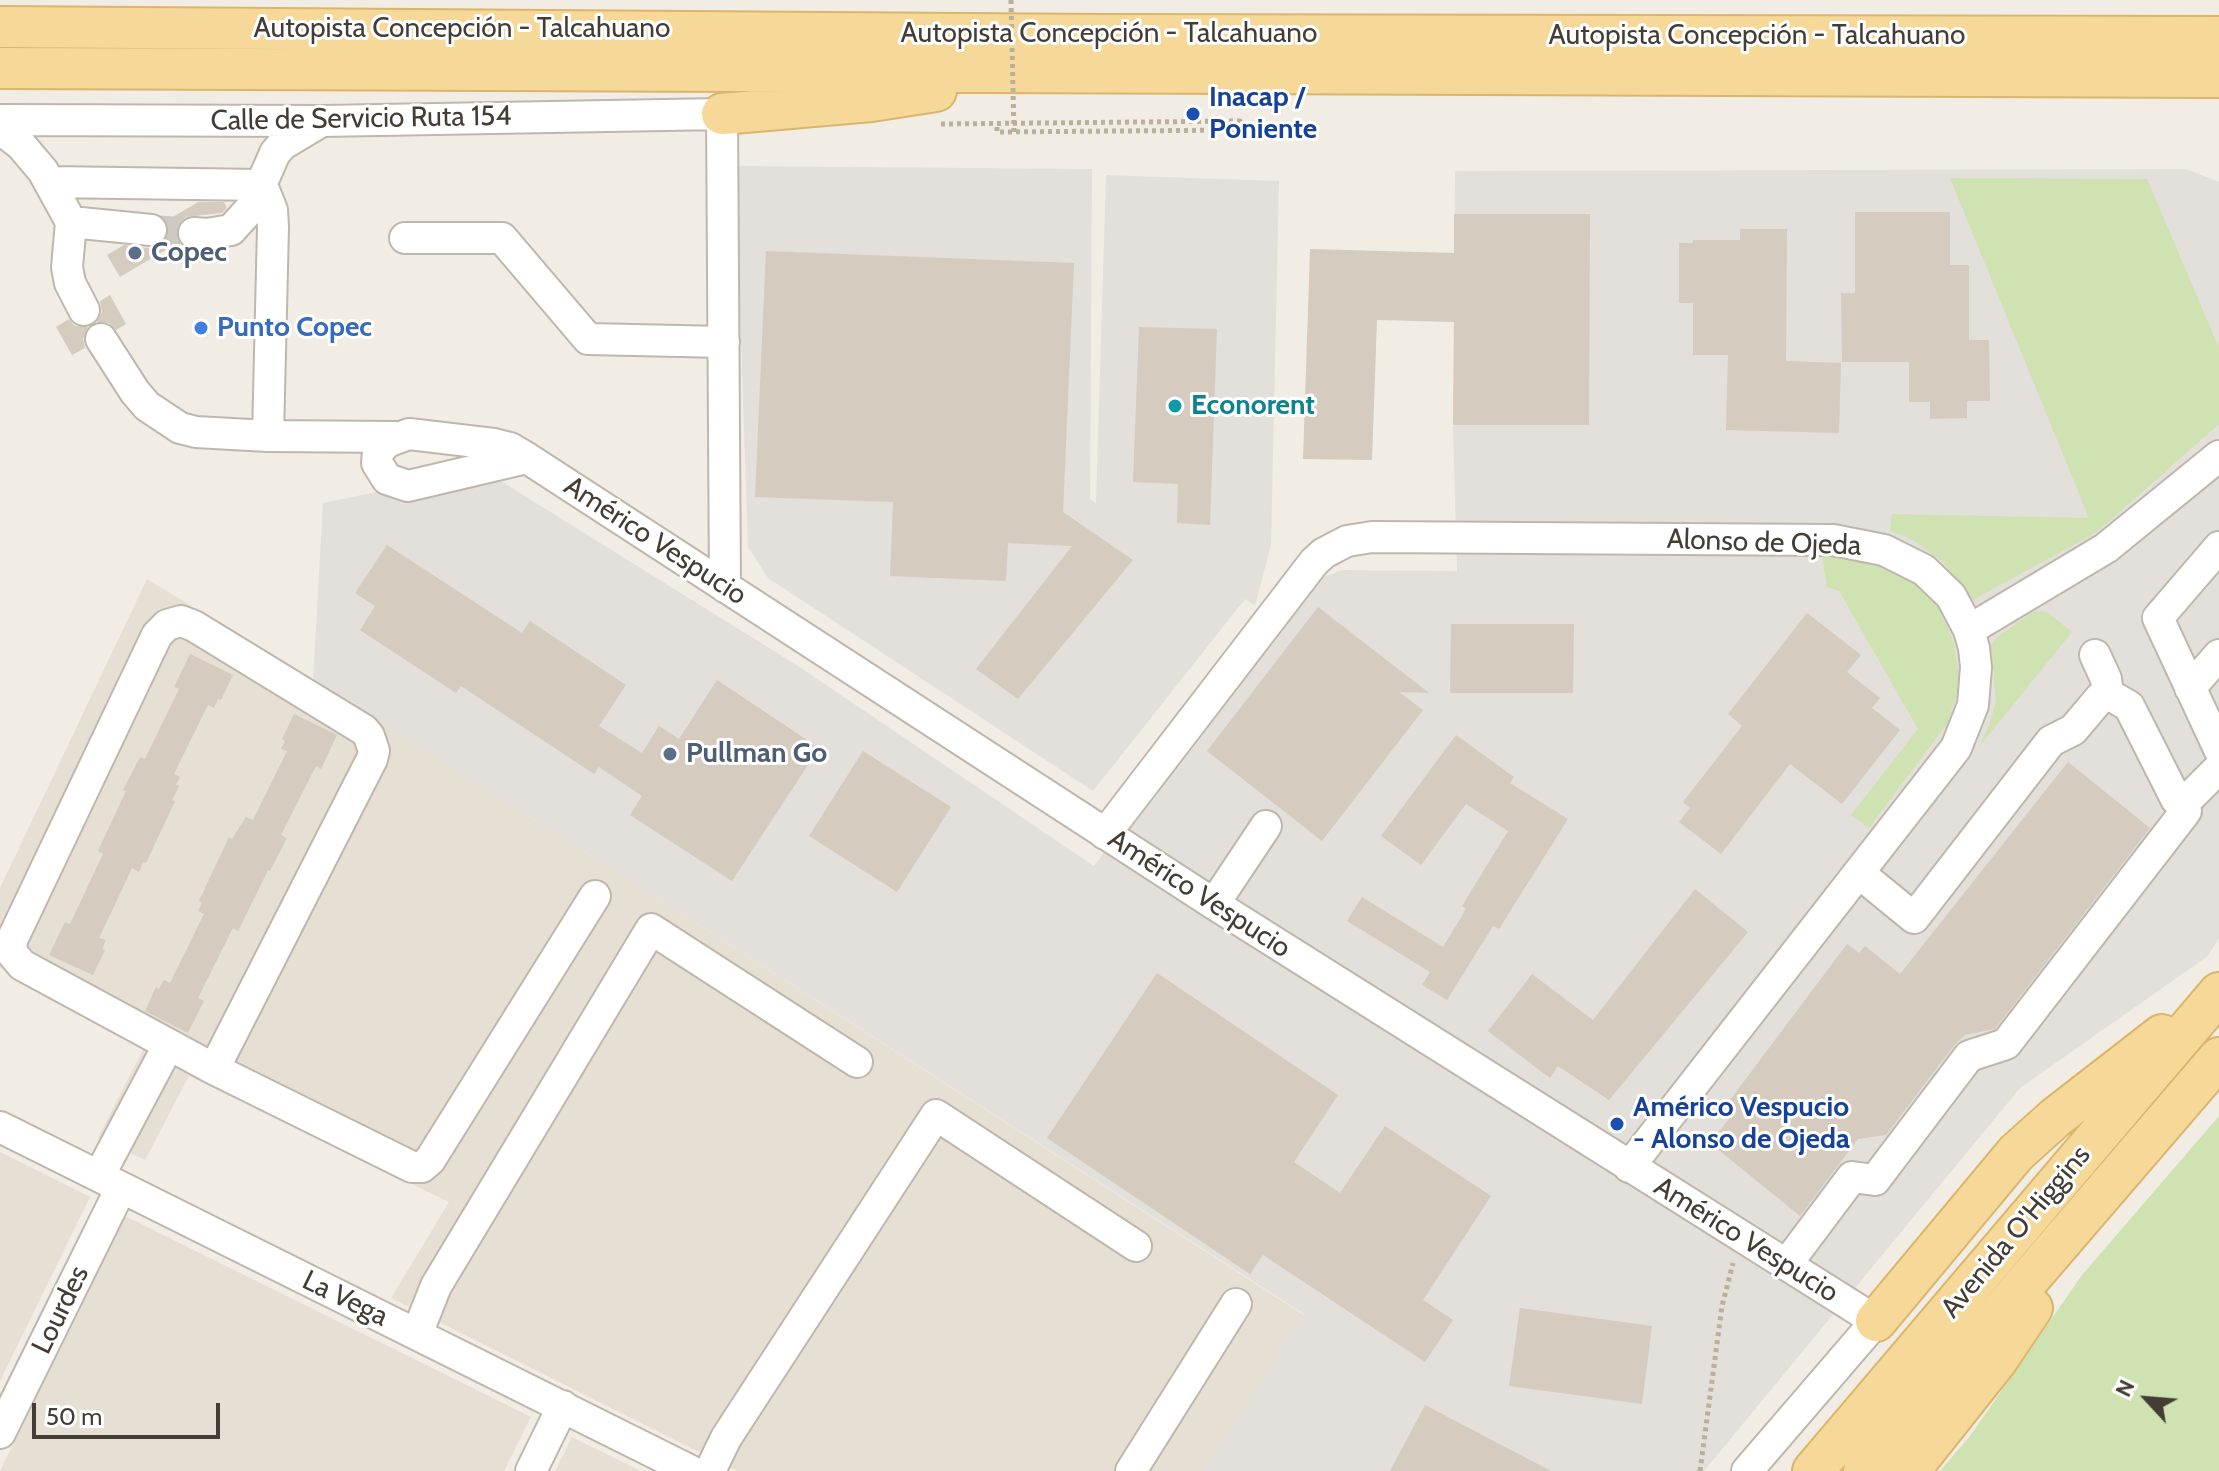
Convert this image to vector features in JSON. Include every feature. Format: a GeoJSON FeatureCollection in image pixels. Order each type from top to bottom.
{"type":"FeatureCollection","features":[{"type":"Feature","properties":{"kind":"main road"},"geometry":{"type":"LineString","coordinates":[[438,0],[506,28]]}},
{"type":"Feature","properties":{"kind":"main road","name":"Autopista Concepción - Talcahuano"},"geometry":{"type":"LineString","coordinates":[[0,27],[506,28],[1117,35],[2219,37]]}},
{"type":"Feature","properties":{"kind":"main road","name":"Autopista Concepción - Talcahuano"},"geometry":{"type":"LineString","coordinates":[[0,68],[2216,77]]}},
{"type":"Feature","properties":{"kind":"main road"},"geometry":{"type":"LineString","coordinates":[[722,114],[871,101],[1030,72]]}},
{"type":"Feature","properties":{"kind":"main road"},"geometry":{"type":"LineString","coordinates":[[1876,1321],[2001,1170],[2033,1137],[2219,992]]}},
{"type":"Feature","properties":{"kind":"main road","name":"Avenida O'Higgins"},"geometry":{"type":"LineString","coordinates":[[1813,1471],[2219,992]]}},
{"type":"Feature","properties":{"kind":"main road","name":"Avenida O'Higgins"},"geometry":{"type":"LineString","coordinates":[[1864,1471],[2219,1058]]}},
{"type":"Feature","properties":{"kind":"main road"},"geometry":{"type":"LineString","coordinates":[[1909,1471],[2024,1321],[2087,1212]]}},
{"type":"Feature","properties":{"kind":"street","name":"Calle de Servicio Ruta 154"},"geometry":{"type":"LineString","coordinates":[[0,120],[322,121],[722,114]]}},
{"type":"Feature","properties":{"kind":"street"},"geometry":{"type":"LineString","coordinates":[[722,114],[725,587]]}},
{"type":"Feature","properties":{"kind":"street"},"geometry":{"type":"LineString","coordinates":[[194,233],[231,230],[251,208],[269,165],[282,145],[322,121]]}},
{"type":"Feature","properties":{"kind":"street"},"geometry":{"type":"LineString","coordinates":[[0,129],[21,145],[43,171],[71,222],[67,267],[70,283],[84,310]]}},
{"type":"Feature","properties":{"kind":"street"},"geometry":{"type":"LineString","coordinates":[[50,182],[262,185]]}},
{"type":"Feature","properties":{"kind":"street"},"geometry":{"type":"LineString","coordinates":[[262,185],[272,210],[273,227],[268,436]]}},
{"type":"Feature","properties":{"kind":"street"},"geometry":{"type":"LineString","coordinates":[[71,222],[151,230]]}},
{"type":"Feature","properties":{"kind":"street"},"geometry":{"type":"LineString","coordinates":[[405,238],[502,238],[588,339],[724,342]]}},
{"type":"Feature","properties":{"kind":"street","name":"Américo Vespucio"},"geometry":{"type":"LineString","coordinates":[[101,339],[135,392],[165,419],[196,432],[268,436],[395,437],[409,434],[510,448],[1214,904],[1876,1321]]}},
{"type":"Feature","properties":{"kind":"street"},"geometry":{"type":"LineString","coordinates":[[395,437],[378,452],[377,463],[387,479],[408,486],[527,458]]}},
{"type":"Feature","properties":{"kind":"street"},"geometry":{"type":"LineString","coordinates":[[1969,630],[2106,548],[2219,456]]}},
{"type":"Feature","properties":{"kind":"street","name":"Alonso de Ojeda"},"geometry":{"type":"LineString","coordinates":[[1105,834],[1314,562],[1347,541],[1372,537],[1833,540],[1884,550],[1924,570],[1951,596],[1969,630],[1976,667],[1976,686],[1966,727],[1956,748],[1629,1167]]}},
{"type":"Feature","properties":{"kind":"street"},"geometry":{"type":"LineString","coordinates":[[2219,547],[2158,618],[2219,749]]}},
{"type":"Feature","properties":{"kind":"street"},"geometry":{"type":"LineString","coordinates":[[214,1069],[374,751],[373,743],[364,730],[194,626],[181,621],[167,625],[157,635],[11,946],[16,960],[22,965],[168,1046],[214,1069],[412,1167],[422,1167],[430,1160],[595,896]]}},
{"type":"Feature","properties":{"kind":"street"},"geometry":{"type":"LineString","coordinates":[[2095,655],[2106,679],[2108,694]]}},
{"type":"Feature","properties":{"kind":"street"},"geometry":{"type":"LineString","coordinates":[[2190,688],[2219,655]]}},
{"type":"Feature","properties":{"kind":"street"},"geometry":{"type":"LineString","coordinates":[[1859,873],[1914,918],[2051,741],[2073,730],[2100,698],[2108,694]]}},
{"type":"Feature","properties":{"kind":"street"},"geometry":{"type":"LineString","coordinates":[[1786,1265],[1852,1177],[1875,1180],[1969,1056],[2006,1044],[2186,811],[2129,706],[2108,694]]}},
{"type":"Feature","properties":{"kind":"street"},"geometry":{"type":"LineString","coordinates":[[2181,806],[2219,768]]}},
{"type":"Feature","properties":{"kind":"street"},"geometry":{"type":"LineString","coordinates":[[1214,904],[1266,826]]}},
{"type":"Feature","properties":{"kind":"street"},"geometry":{"type":"LineString","coordinates":[[417,1334],[436,1286],[651,929],[857,1062]]}},
{"type":"Feature","properties":{"kind":"street","name":"Lourdes"},"geometry":{"type":"LineString","coordinates":[[0,1433],[168,1046]]}},
{"type":"Feature","properties":{"kind":"street"},"geometry":{"type":"LineString","coordinates":[[710,1471],[726,1438],[936,1115],[1136,1246]]}},
{"type":"Feature","properties":{"kind":"street","name":"La Vega"},"geometry":{"type":"LineString","coordinates":[[0,1127],[691,1471]]}},
{"type":"Feature","properties":{"kind":"street"},"geometry":{"type":"LineString","coordinates":[[1131,1471],[1236,1304]]}},
{"type":"Feature","properties":{"kind":"street"},"geometry":{"type":"LineString","coordinates":[[1747,1471],[1876,1321]]}},
{"type":"Feature","properties":{"kind":"street"},"geometry":{"type":"LineString","coordinates":[[531,1471],[563,1406]]}},
{"type":"Feature","properties":{"kind":"path"},"geometry":{"type":"LineString","coordinates":[[1011,0],[1014,133]]}},
{"type":"Feature","properties":{"kind":"path"},"geometry":{"type":"LineString","coordinates":[[940,124],[997,123],[1240,121],[1240,130],[1014,133],[997,132],[997,123]]}},
{"type":"Feature","properties":{"kind":"path"},"geometry":{"type":"LineString","coordinates":[[1700,1471],[1725,1292],[1733,1263],[1747,1241]]}},
{"type":"Feature","properties":{"kind":"shaded area"},"geometry":{"type":"Polygon","coordinates":[[[735,166],[1092,169],[1090,499],[1096,503],[1106,175],[1279,181],[1271,545],[1255,605],[1245,599],[1093,791],[768,578],[748,547],[735,166]]]}},
{"type":"Feature","properties":{"kind":"shaded area"},"geometry":{"type":"Polygon","coordinates":[[[2186,169],[2219,182],[2219,938],[2208,956],[2020,1088],[1704,1471],[1203,1471],[1304,1314],[313,680],[323,503],[483,470],[798,666],[1094,866],[1299,586],[1342,570],[1457,571],[1453,425],[1455,171],[2186,169]]]}},
{"type":"Feature","properties":{"kind":"shaded area"},"geometry":{"type":"Polygon","coordinates":[[[147,579],[642,888],[1304,1315],[1203,1471],[737,1471],[391,1298],[449,1202],[189,1076],[145,1160],[98,1138],[144,1048],[0,967],[0,888],[147,579]]]}},
{"type":"Feature","properties":{"kind":"shaded area"},"geometry":{"type":"Polygon","coordinates":[[[0,1152],[90,1197],[0,1381],[0,1152]]]}},
{"type":"Feature","properties":{"kind":"shaded area"},"geometry":{"type":"Polygon","coordinates":[[[125,1216],[531,1417],[504,1471],[0,1471],[125,1216]]]}},
{"type":"Feature","properties":{"kind":"shaded area"},"geometry":{"type":"Polygon","coordinates":[[[572,1437],[641,1471],[555,1471],[572,1437]]]}},
{"type":"Feature","properties":{"kind":"green space"},"geometry":{"type":"Polygon","coordinates":[[[1950,178],[2147,179],[2219,348],[2219,424],[2097,532],[1973,600],[1943,562],[1913,540],[1890,531],[1892,514],[2089,518],[1950,178]]]}},
{"type":"Feature","properties":{"kind":"green space"},"geometry":{"type":"Polygon","coordinates":[[[1855,554],[1907,574],[1936,604],[1953,639],[1960,684],[1947,724],[1869,828],[1851,815],[1918,729],[1839,591],[1827,587],[1822,557],[1855,554]]]}},
{"type":"Feature","properties":{"kind":"green space"},"geometry":{"type":"Polygon","coordinates":[[[2035,611],[2047,612],[2072,632],[1979,747],[1996,702],[1991,646],[1997,637],[2035,611]]]}},
{"type":"Feature","properties":{"kind":"green space"},"geometry":{"type":"Polygon","coordinates":[[[2219,1116],[2219,1471],[1940,1471],[1970,1436],[2082,1275],[2219,1116]]]}},
{"type":"Feature","properties":{"kind":"building"},"geometry":{"type":"Polygon","coordinates":[[[198,202],[224,202],[227,208],[222,213],[186,217],[176,231],[179,242],[120,277],[107,255],[124,245],[159,246],[169,233],[166,221],[198,202]]]}},
{"type":"Feature","properties":{"kind":"building"},"geometry":{"type":"Polygon","coordinates":[[[1855,212],[1950,212],[1950,265],[1969,265],[1969,340],[1989,340],[1990,401],[1967,401],[1967,418],[1930,419],[1930,402],[1909,402],[1909,362],[1842,362],[1841,293],[1855,293],[1855,212]]]}},
{"type":"Feature","properties":{"kind":"building"},"geometry":{"type":"Polygon","coordinates":[[[1454,214],[1590,214],[1589,425],[1453,425],[1454,322],[1377,320],[1372,460],[1303,459],[1310,249],[1454,253],[1454,214]]]}},
{"type":"Feature","properties":{"kind":"building"},"geometry":{"type":"Polygon","coordinates":[[[1740,229],[1787,229],[1786,361],[1841,363],[1839,433],[1726,430],[1728,355],[1693,355],[1693,303],[1679,303],[1679,243],[1740,240],[1740,229]]]}},
{"type":"Feature","properties":{"kind":"building"},"geometry":{"type":"Polygon","coordinates":[[[766,251],[1074,263],[1063,512],[1133,560],[1018,699],[976,669],[1072,546],[1008,543],[1006,581],[890,576],[893,502],[755,497],[766,251]]]}},
{"type":"Feature","properties":{"kind":"building"},"geometry":{"type":"Polygon","coordinates":[[[110,295],[126,324],[116,330],[109,323],[97,322],[102,312],[100,301],[110,295]]]}},
{"type":"Feature","properties":{"kind":"building"},"geometry":{"type":"Polygon","coordinates":[[[69,319],[75,326],[88,327],[83,339],[85,348],[72,355],[56,327],[69,319]]]}},
{"type":"Feature","properties":{"kind":"building","name":"Econorent"},"geometry":{"type":"Polygon","coordinates":[[[1139,327],[1217,329],[1210,525],[1177,523],[1178,484],[1133,482],[1139,327]]]}},
{"type":"Feature","properties":{"kind":"building"},"geometry":{"type":"Polygon","coordinates":[[[387,545],[522,633],[530,621],[626,685],[599,726],[642,753],[659,726],[679,739],[717,680],[819,748],[732,881],[630,815],[642,796],[599,767],[594,774],[461,686],[456,693],[360,630],[375,606],[355,593],[387,545]]]}},
{"type":"Feature","properties":{"kind":"building"},"geometry":{"type":"Polygon","coordinates":[[[1318,607],[1429,693],[1399,692],[1423,710],[1322,841],[1207,751],[1318,607]]]}},
{"type":"Feature","properties":{"kind":"building"},"geometry":{"type":"Polygon","coordinates":[[[1807,613],[1861,655],[1847,672],[1880,698],[1872,708],[1900,730],[1842,804],[1790,764],[1721,854],[1679,822],[1690,808],[1683,802],[1742,726],[1728,714],[1807,613]]]}},
{"type":"Feature","properties":{"kind":"building"},"geometry":{"type":"Polygon","coordinates":[[[1451,624],[1574,624],[1573,693],[1450,693],[1451,624]]]}},
{"type":"Feature","properties":{"kind":"building"},"geometry":{"type":"Polygon","coordinates":[[[190,654],[233,675],[221,700],[218,699],[214,708],[208,705],[174,774],[180,777],[172,800],[175,801],[146,863],[143,862],[139,872],[132,868],[99,938],[106,940],[102,949],[105,950],[93,975],[49,955],[65,922],[70,924],[103,854],[98,851],[126,791],[123,790],[140,757],[145,759],[179,689],[174,687],[190,654]]]}},
{"type":"Feature","properties":{"kind":"building"},"geometry":{"type":"Polygon","coordinates":[[[294,714],[337,735],[321,769],[316,766],[281,835],[287,838],[270,871],[238,931],[233,928],[198,998],[204,1001],[188,1033],[145,1011],[156,987],[159,989],[164,980],[170,983],[204,914],[198,911],[202,903],[199,901],[229,837],[232,839],[246,817],[253,820],[287,751],[281,749],[285,741],[282,739],[294,714]]]}},
{"type":"Feature","properties":{"kind":"building"},"geometry":{"type":"Polygon","coordinates":[[[1456,735],[1514,777],[1510,783],[1568,819],[1499,929],[1493,926],[1447,1000],[1422,985],[1430,972],[1347,921],[1362,897],[1443,947],[1466,909],[1462,906],[1508,831],[1466,804],[1421,865],[1381,836],[1456,735]]]}},
{"type":"Feature","properties":{"kind":"building"},"geometry":{"type":"Polygon","coordinates":[[[863,751],[951,807],[897,892],[809,836],[863,751]]]}},
{"type":"Feature","properties":{"kind":"building"},"geometry":{"type":"Polygon","coordinates":[[[2068,762],[2150,828],[1995,1029],[1965,1035],[1955,1044],[1886,1135],[1858,1139],[1800,1216],[1710,1143],[1732,1115],[1724,1108],[1847,944],[1859,953],[1865,946],[1900,974],[2068,762]]]}},
{"type":"Feature","properties":{"kind":"building"},"geometry":{"type":"Polygon","coordinates":[[[1695,889],[1748,932],[1609,1100],[1558,1066],[1550,1078],[1488,1031],[1532,974],[1593,1020],[1695,889]]]}},
{"type":"Feature","properties":{"kind":"building"},"geometry":{"type":"Polygon","coordinates":[[[1157,973],[1338,1095],[1294,1162],[1340,1193],[1385,1126],[1491,1196],[1423,1300],[1453,1320],[1425,1362],[1263,1255],[1250,1274],[1047,1138],[1157,973]]]}},
{"type":"Feature","properties":{"kind":"building"},"geometry":{"type":"Polygon","coordinates":[[[1520,1308],[1652,1326],[1642,1404],[1509,1386],[1520,1308]]]}},
{"type":"Feature","properties":{"kind":"building"},"geometry":{"type":"Polygon","coordinates":[[[1425,1405],[1551,1471],[1390,1471],[1425,1405]]]}},
{"type":"Feature","properties":{"kind":"tunnel"},"geometry":{"type":"LineString","coordinates":[[151,230],[194,233]]}},
{"type":"Feature","properties":{"kind":"place","name":"Inacap / Poniente"},"geometry":{"type":"Point","coordinates":[1193,114]}},
{"type":"Feature","properties":{"kind":"place","name":"Copec"},"geometry":{"type":"Point","coordinates":[135,253]}},
{"type":"Feature","properties":{"kind":"place","name":"Punto Copec"},"geometry":{"type":"Point","coordinates":[201,328]}},
{"type":"Feature","properties":{"kind":"place","name":"Econorent"},"geometry":{"type":"Point","coordinates":[1175,406]}},
{"type":"Feature","properties":{"kind":"place","name":"Pullman Go"},"geometry":{"type":"Point","coordinates":[670,754]}},
{"type":"Feature","properties":{"kind":"place","name":"Américo Vespucio - Alonso de Ojeda"},"geometry":{"type":"Point","coordinates":[1617,1124]}}]}
